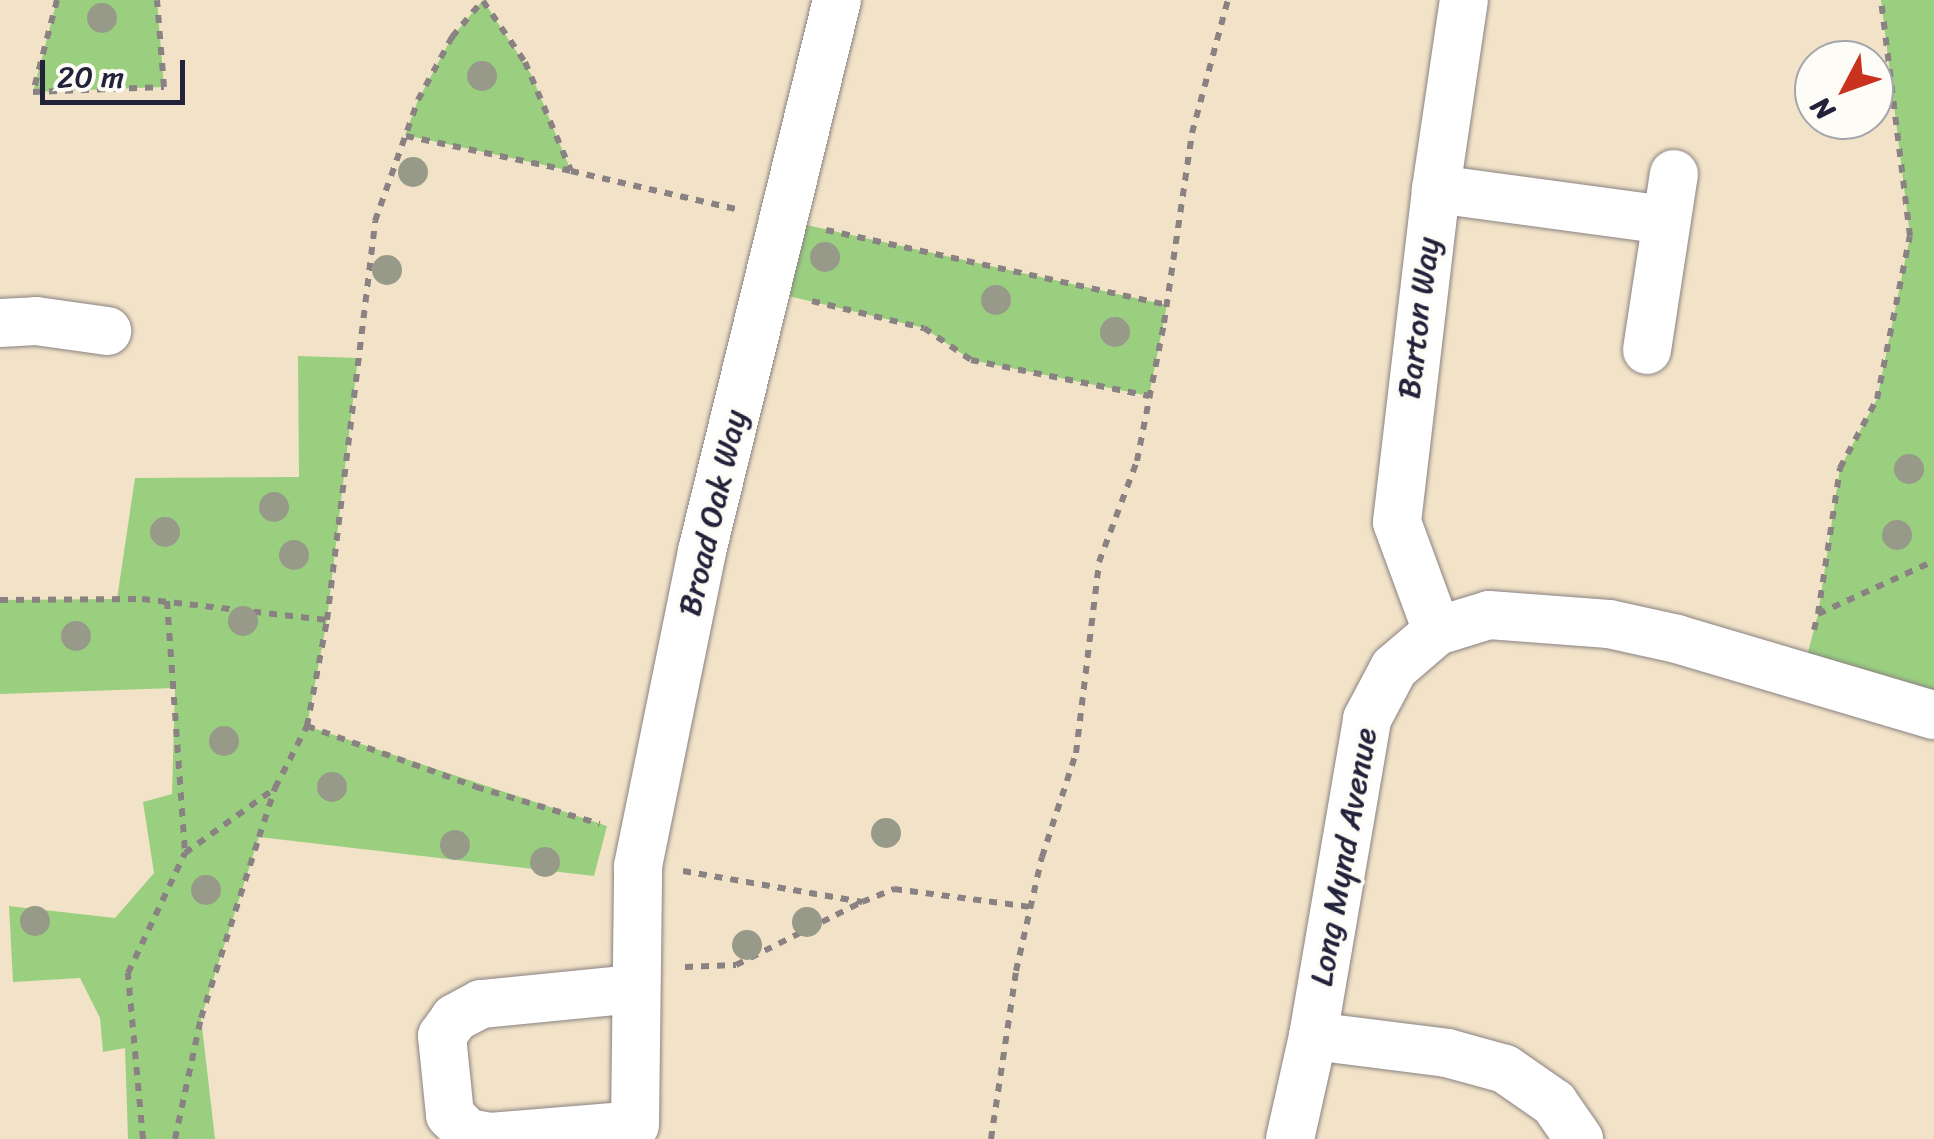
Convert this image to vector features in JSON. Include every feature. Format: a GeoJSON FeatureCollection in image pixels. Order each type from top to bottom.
{"type":"FeatureCollection","features":[{"type":"Feature","properties":{"kind":"street","name":"Broad Oak Way"},"geometry":{"type":"LineString","coordinates":[[634,997],[641,851],[702,551],[837,0]]}},
{"type":"Feature","properties":{"kind":"street","name":"Barton Way"},"geometry":{"type":"LineString","coordinates":[[1437,632],[1396,522],[1436,188],[1464,0]]}},
{"type":"Feature","properties":{"kind":"street"},"geometry":{"type":"LineString","coordinates":[[1647,350],[1674,174]]}},
{"type":"Feature","properties":{"kind":"street"},"geometry":{"type":"LineString","coordinates":[[1436,188],[1664,220]]}},
{"type":"Feature","properties":{"kind":"street"},"geometry":{"type":"LineString","coordinates":[[0,323],[36,320],[107,331]]}},
{"type":"Feature","properties":{"kind":"street","name":"Long Mynd Avenue"},"geometry":{"type":"LineString","coordinates":[[1290,1139],[1312,1036],[1367,718],[1394,668],[1437,632],[1489,615],[1609,624],[1934,715]]}},
{"type":"Feature","properties":{"kind":"street"},"geometry":{"type":"LineString","coordinates":[[1312,1036],[1462,1056],[1505,1069],[1554,1103],[1579,1139]]}},
{"type":"Feature","properties":{"kind":"path"},"geometry":{"type":"LineString","coordinates":[[57,0],[33,92],[164,88],[157,0]]}},
{"type":"Feature","properties":{"kind":"path"},"geometry":{"type":"LineString","coordinates":[[175,1139],[202,1018],[274,788],[307,726],[327,620],[375,221],[418,100],[452,37],[482,0],[525,62],[571,171]]}},
{"type":"Feature","properties":{"kind":"path"},"geometry":{"type":"LineString","coordinates":[[991,1139],[1016,971],[1030,908],[1076,753],[1099,562],[1136,461],[1167,306],[1192,133],[1228,0]]}},
{"type":"Feature","properties":{"kind":"path"},"geometry":{"type":"LineString","coordinates":[[1802,675],[1818,614],[1840,468],[1878,399],[1910,236],[1881,0]]}},
{"type":"Feature","properties":{"kind":"path"},"geometry":{"type":"LineString","coordinates":[[405,136],[1167,306]]}},
{"type":"Feature","properties":{"kind":"path"},"geometry":{"type":"LineString","coordinates":[[767,290],[924,328],[972,360],[1149,396]]}},
{"type":"Feature","properties":{"kind":"path"},"geometry":{"type":"LineString","coordinates":[[1818,614],[1934,560]]}},
{"type":"Feature","properties":{"kind":"path"},"geometry":{"type":"LineString","coordinates":[[0,600],[167,602],[327,620]]}},
{"type":"Feature","properties":{"kind":"path"},"geometry":{"type":"LineString","coordinates":[[167,602],[185,853]]}},
{"type":"Feature","properties":{"kind":"path"},"geometry":{"type":"LineString","coordinates":[[307,726],[641,851],[728,876],[862,902]]}},
{"type":"Feature","properties":{"kind":"path"},"geometry":{"type":"LineString","coordinates":[[143,1139],[128,972],[185,853],[274,788]]}},
{"type":"Feature","properties":{"kind":"path"},"geometry":{"type":"LineString","coordinates":[[634,997],[736,965],[894,889],[1030,908]]}},
{"type":"Feature","properties":{"kind":"green space"},"geometry":{"type":"Polygon","coordinates":[[[57,0],[157,0],[164,87],[33,92],[57,0]]]}},
{"type":"Feature","properties":{"kind":"green space"},"geometry":{"type":"Polygon","coordinates":[[[483,0],[531,74],[571,171],[405,135],[418,100],[452,37],[483,0]]]}},
{"type":"Feature","properties":{"kind":"green space"},"geometry":{"type":"Polygon","coordinates":[[[1881,0],[1934,0],[1934,715],[1802,675],[1818,614],[1840,468],[1877,399],[1910,236],[1894,106],[1894,40],[1886,40],[1881,0]]]}},
{"type":"Feature","properties":{"kind":"green space"},"geometry":{"type":"Polygon","coordinates":[[[784,220],[1167,305],[1149,396],[971,360],[924,328],[767,291],[784,220]]]}},
{"type":"Feature","properties":{"kind":"green space"},"geometry":{"type":"Polygon","coordinates":[[[298,356],[358,358],[327,620],[307,726],[607,826],[594,876],[259,837],[201,1018],[215,1139],[128,1139],[125,1048],[103,1052],[100,1018],[80,978],[13,982],[9,906],[115,918],[154,873],[143,802],[172,794],[175,688],[0,694],[0,600],[117,599],[135,478],[299,477],[298,356]]]}}]}
